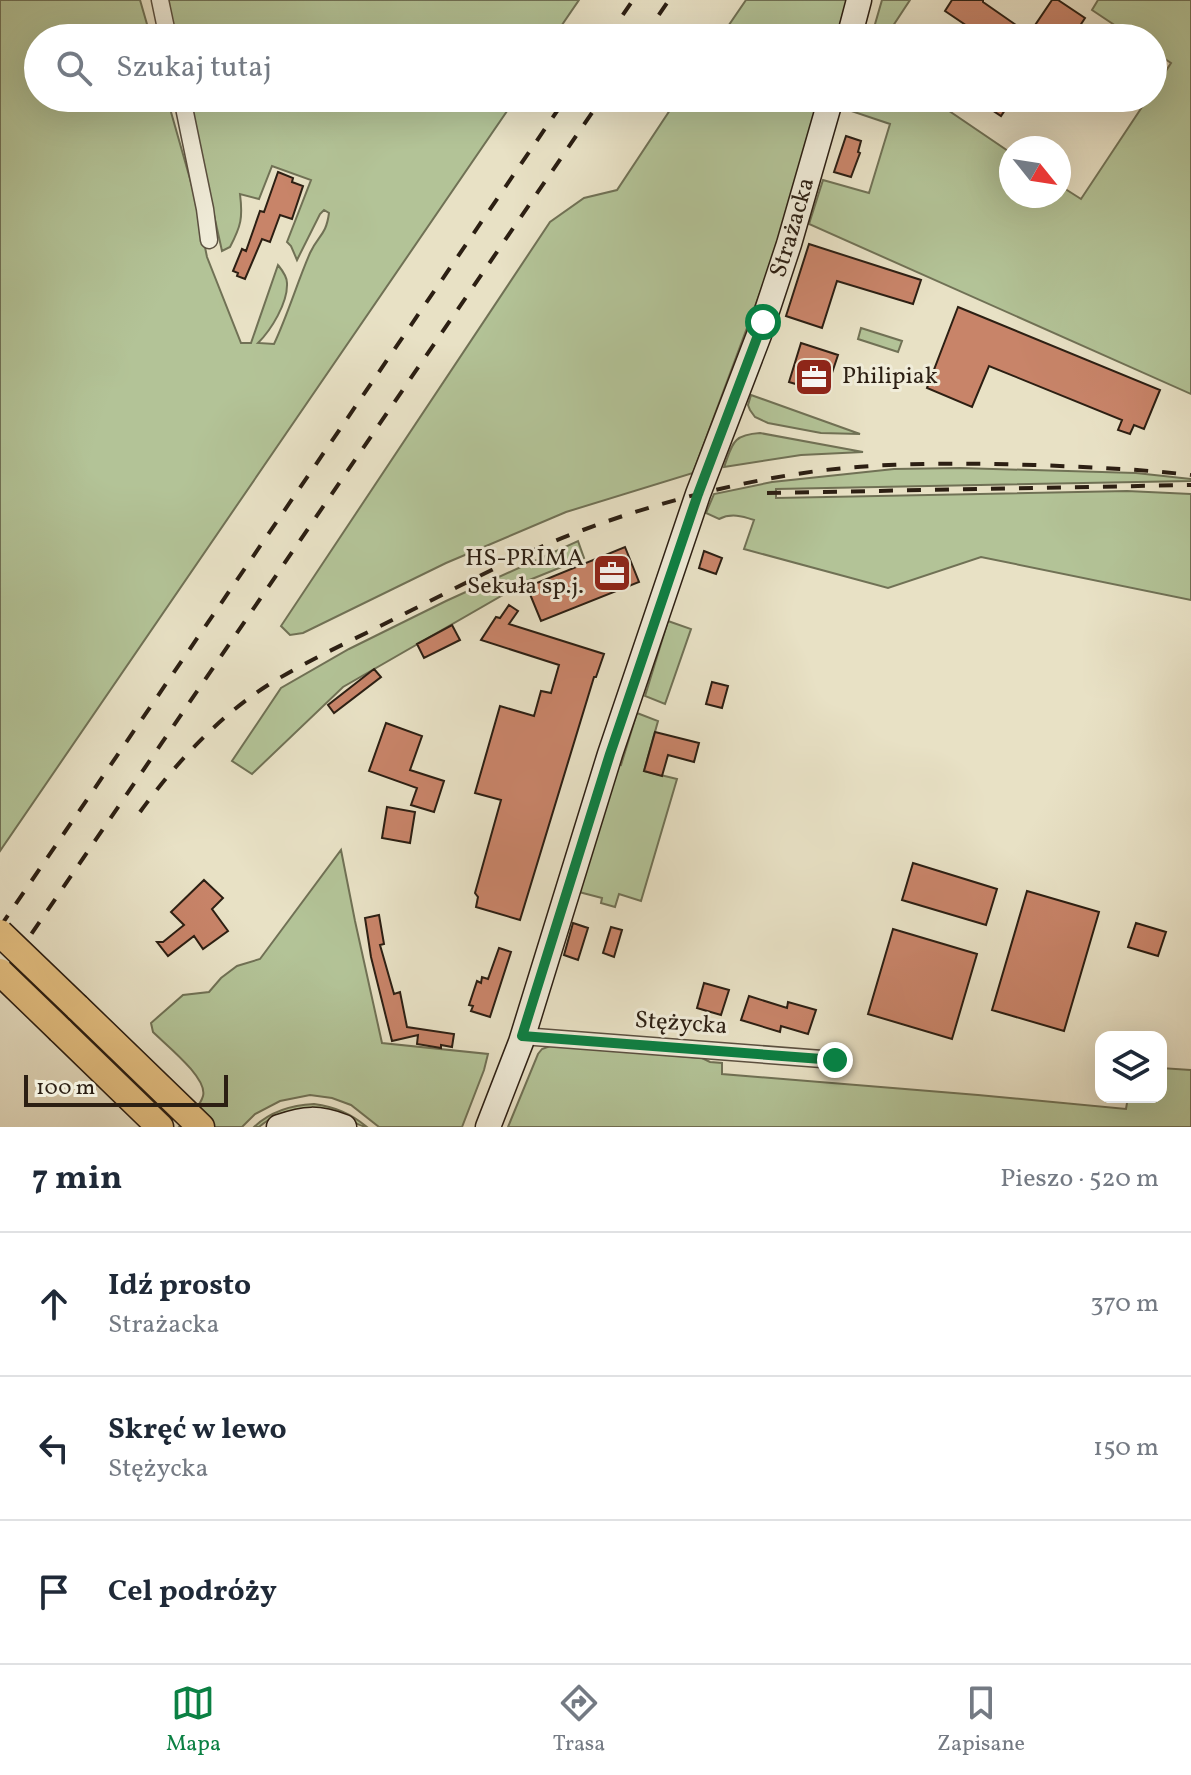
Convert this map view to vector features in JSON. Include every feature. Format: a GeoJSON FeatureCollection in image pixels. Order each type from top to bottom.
{"type":"FeatureCollection","features":[{"type":"Feature","properties":{"kind":"main road"},"geometry":{"type":"LineString","coordinates":[[853,24],[859,0]]}},
{"type":"Feature","properties":{"kind":"main road","name":"Strażacka"},"geometry":{"type":"LineString","coordinates":[[488,1127],[522,1036],[610,754],[698,494],[759,335],[827,112]]}},
{"type":"Feature","properties":{"kind":"main road"},"geometry":{"type":"LineString","coordinates":[[0,933],[201,1127]]}},
{"type":"Feature","properties":{"kind":"main road"},"geometry":{"type":"LineString","coordinates":[[0,972],[153,1120]]}},
{"type":"Feature","properties":{"kind":"main road"},"geometry":{"type":"LineString","coordinates":[[279,1127],[304,1119],[329,1121],[344,1127]]}},
{"type":"Feature","properties":{"kind":"street"},"geometry":{"type":"LineString","coordinates":[[160,0],[165,24]]}},
{"type":"Feature","properties":{"kind":"street"},"geometry":{"type":"LineString","coordinates":[[185,112],[209,240]]}},
{"type":"Feature","properties":{"kind":"street","name":"Stężycka"},"geometry":{"type":"LineString","coordinates":[[522,1036],[835,1060]]}},
{"type":"Feature","properties":{"kind":"green space"},"geometry":{"type":"Polygon","coordinates":[[[0,0],[140,0],[147,24],[24,24],[24,112],[171,112],[194,193],[207,257],[241,343],[251,343],[278,265],[287,280],[285,299],[273,324],[258,343],[274,344],[329,213],[324,210],[320,214],[297,260],[287,242],[311,180],[272,166],[259,199],[240,194],[239,227],[230,247],[222,251],[191,112],[506,112],[0,851],[0,0]]]}},
{"type":"Feature","properties":{"kind":"green space"},"geometry":{"type":"Polygon","coordinates":[[[167,0],[579,0],[563,24],[172,24],[167,0]]]}},
{"type":"Feature","properties":{"kind":"green space"},"geometry":{"type":"Polygon","coordinates":[[[746,0],[847,0],[840,24],[730,24],[746,0]]]}},
{"type":"Feature","properties":{"kind":"green space"},"geometry":{"type":"Polygon","coordinates":[[[882,0],[910,0],[894,24],[875,24],[882,0]]]}},
{"type":"Feature","properties":{"kind":"green space"},"geometry":{"type":"Polygon","coordinates":[[[1098,0],[1191,0],[1191,394],[809,224],[823,180],[869,193],[890,124],[854,112],[951,112],[999,145],[999,208],[1071,208],[1071,193],[1081,199],[1139,112],[1167,112],[1167,69],[1171,63],[1167,60],[1167,24],[1113,24],[1092,10],[1098,0]]]}},
{"type":"Feature","properties":{"kind":"green space"},"geometry":{"type":"Polygon","coordinates":[[[669,112],[820,112],[770,266],[693,473],[566,512],[446,563],[303,633],[290,635],[281,626],[550,222],[584,198],[617,190],[669,112]]]}},
{"type":"Feature","properties":{"kind":"green space"},"geometry":{"type":"Polygon","coordinates":[[[861,328],[902,341],[898,352],[858,339],[861,328]]]}},
{"type":"Feature","properties":{"kind":"green space"},"geometry":{"type":"Polygon","coordinates":[[[751,395],[860,434],[821,433],[768,423],[755,417],[750,410],[751,395]]]}},
{"type":"Feature","properties":{"kind":"green space"},"geometry":{"type":"Polygon","coordinates":[[[760,433],[863,452],[801,455],[724,467],[729,452],[739,438],[760,433]]]}},
{"type":"Feature","properties":{"kind":"green space"},"geometry":{"type":"Polygon","coordinates":[[[894,469],[1136,473],[1191,481],[776,489],[776,498],[1127,491],[1191,494],[1191,600],[981,557],[888,588],[744,549],[754,520],[741,516],[719,519],[706,513],[714,494],[772,482],[894,469]]]}},
{"type":"Feature","properties":{"kind":"green space"},"geometry":{"type":"Polygon","coordinates":[[[578,541],[584,558],[527,581],[343,687],[252,774],[232,761],[281,688],[349,649],[578,541]]]}},
{"type":"Feature","properties":{"kind":"green space"},"geometry":{"type":"Polygon","coordinates":[[[668,621],[691,629],[665,704],[645,696],[668,621]]]}},
{"type":"Feature","properties":{"kind":"green space"},"geometry":{"type":"Polygon","coordinates":[[[637,713],[658,721],[644,771],[677,779],[641,901],[619,894],[615,907],[601,903],[602,898],[579,892],[637,713]]]}},
{"type":"Feature","properties":{"kind":"green space"},"geometry":{"type":"Polygon","coordinates":[[[341,850],[382,1043],[488,1054],[462,1127],[379,1127],[351,1105],[310,1095],[280,1101],[255,1114],[242,1127],[179,1127],[199,1104],[203,1089],[193,1071],[153,1032],[151,1023],[183,995],[209,992],[237,966],[260,959],[341,850]]]}},
{"type":"Feature","properties":{"kind":"green space"},"geometry":{"type":"Polygon","coordinates":[[[553,1045],[702,1058],[722,1063],[722,1074],[1126,1109],[1127,1103],[1167,1103],[1167,1068],[1191,1070],[1191,1127],[508,1127],[542,1049],[553,1045]]]}},
{"type":"Feature","properties":{"kind":"green space"},"geometry":{"type":"Polygon","coordinates":[[[314,1104],[342,1111],[367,1127],[333,1113],[311,1109],[289,1111],[254,1127],[282,1110],[314,1104]]]}},
{"type":"Feature","properties":{"kind":"building"},"geometry":{"type":"Polygon","coordinates":[[[952,0],[983,0],[1015,24],[964,24],[945,11],[952,0]]]}},
{"type":"Feature","properties":{"kind":"building"},"geometry":{"type":"Polygon","coordinates":[[[1052,0],[1058,0],[1085,18],[1081,24],[1036,24],[1052,0]]]}},
{"type":"Feature","properties":{"kind":"building"},"geometry":{"type":"Polygon","coordinates":[[[846,136],[861,141],[851,177],[834,172],[846,136]]]}},
{"type":"Feature","properties":{"kind":"building"},"geometry":{"type":"Polygon","coordinates":[[[278,172],[303,186],[292,219],[280,215],[270,242],[262,239],[245,279],[233,271],[242,249],[246,251],[260,211],[264,212],[278,172]]]}},
{"type":"Feature","properties":{"kind":"building"},"geometry":{"type":"Polygon","coordinates":[[[809,244],[921,280],[913,304],[837,281],[822,328],[786,316],[809,244]]]}},
{"type":"Feature","properties":{"kind":"building"},"geometry":{"type":"Polygon","coordinates":[[[958,307],[1160,390],[1144,429],[1134,425],[1130,434],[1118,430],[1122,420],[989,366],[972,407],[927,388],[958,307]]]}},
{"type":"Feature","properties":{"kind":"building"},"geometry":{"type":"Polygon","coordinates":[[[801,343],[838,355],[832,373],[829,372],[826,381],[822,380],[819,391],[789,382],[801,343]]]}},
{"type":"Feature","properties":{"kind":"building"},"geometry":{"type":"Polygon","coordinates":[[[625,547],[639,582],[541,621],[527,587],[625,547]]]}},
{"type":"Feature","properties":{"kind":"building"},"geometry":{"type":"Polygon","coordinates":[[[704,551],[722,558],[716,574],[699,568],[704,551]]]}},
{"type":"Feature","properties":{"kind":"building"},"geometry":{"type":"Polygon","coordinates":[[[509,605],[518,611],[509,624],[604,654],[594,677],[520,920],[476,907],[478,897],[475,893],[501,800],[475,793],[500,706],[534,716],[541,691],[551,693],[559,665],[481,640],[496,617],[500,618],[509,605]]]}},
{"type":"Feature","properties":{"kind":"building"},"geometry":{"type":"Polygon","coordinates":[[[452,625],[460,640],[424,658],[417,644],[452,625]]]}},
{"type":"Feature","properties":{"kind":"building"},"geometry":{"type":"Polygon","coordinates":[[[374,669],[381,677],[334,713],[328,705],[374,669]]]}},
{"type":"Feature","properties":{"kind":"building"},"geometry":{"type":"Polygon","coordinates":[[[712,682],[728,686],[722,708],[706,704],[712,682]]]}},
{"type":"Feature","properties":{"kind":"building"},"geometry":{"type":"Polygon","coordinates":[[[386,723],[422,736],[410,770],[444,781],[434,812],[411,805],[417,788],[369,771],[386,723]]]}},
{"type":"Feature","properties":{"kind":"building"},"geometry":{"type":"Polygon","coordinates":[[[655,732],[699,743],[694,762],[668,755],[662,776],[644,771],[655,732]]]}},
{"type":"Feature","properties":{"kind":"building"},"geometry":{"type":"Polygon","coordinates":[[[387,807],[415,812],[410,843],[382,838],[387,807]]]}},
{"type":"Feature","properties":{"kind":"building"},"geometry":{"type":"Polygon","coordinates":[[[913,863],[997,889],[986,925],[902,900],[913,863]]]}},
{"type":"Feature","properties":{"kind":"building"},"geometry":{"type":"Polygon","coordinates":[[[204,880],[223,898],[212,909],[228,931],[203,949],[194,936],[168,956],[157,942],[163,942],[184,925],[171,912],[204,880]]]}},
{"type":"Feature","properties":{"kind":"building"},"geometry":{"type":"Polygon","coordinates":[[[1027,891],[1099,912],[1064,1031],[992,1010],[1027,891]]]}},
{"type":"Feature","properties":{"kind":"building"},"geometry":{"type":"Polygon","coordinates":[[[379,915],[384,944],[380,945],[394,994],[400,992],[407,1027],[454,1034],[452,1047],[417,1044],[418,1035],[392,1041],[371,957],[365,918],[379,915]]]}},
{"type":"Feature","properties":{"kind":"building"},"geometry":{"type":"Polygon","coordinates":[[[573,923],[588,928],[578,960],[564,955],[573,923]]]}},
{"type":"Feature","properties":{"kind":"building"},"geometry":{"type":"Polygon","coordinates":[[[1136,923],[1166,932],[1158,956],[1128,947],[1136,923]]]}},
{"type":"Feature","properties":{"kind":"building"},"geometry":{"type":"Polygon","coordinates":[[[611,927],[622,930],[614,957],[603,953],[611,927]]]}},
{"type":"Feature","properties":{"kind":"building"},"geometry":{"type":"Polygon","coordinates":[[[893,929],[977,954],[952,1039],[868,1014],[893,929]]]}},
{"type":"Feature","properties":{"kind":"building"},"geometry":{"type":"Polygon","coordinates":[[[499,948],[511,952],[490,1017],[471,1011],[473,1006],[469,1005],[477,981],[481,983],[482,977],[488,979],[499,948]]]}},
{"type":"Feature","properties":{"kind":"building"},"geometry":{"type":"Polygon","coordinates":[[[704,983],[729,990],[721,1015],[697,1008],[704,983]]]}},
{"type":"Feature","properties":{"kind":"building"},"geometry":{"type":"Polygon","coordinates":[[[749,996],[787,1008],[788,1002],[816,1010],[808,1034],[781,1026],[780,1032],[741,1020],[749,996]]]}},
{"type":"Feature","properties":{"kind":"railway"},"geometry":{"type":"LineString","coordinates":[[617,24],[633,0]]}},
{"type":"Feature","properties":{"kind":"railway"},"geometry":{"type":"LineString","coordinates":[[653,24],[669,0]]}},
{"type":"Feature","properties":{"kind":"railway"},"geometry":{"type":"LineString","coordinates":[[0,927],[556,112]]}},
{"type":"Feature","properties":{"kind":"railway"},"geometry":{"type":"LineString","coordinates":[[0,980],[592,112]]}},
{"type":"Feature","properties":{"kind":"railway"},"geometry":{"type":"LineString","coordinates":[[140,812],[198,742],[268,685],[514,559],[583,530],[640,511],[757,481],[871,466],[1034,465],[1191,475]]}},
{"type":"Feature","properties":{"kind":"railway"},"geometry":{"type":"LineString","coordinates":[[767,493],[1191,485]]}},
{"type":"Feature","properties":{"kind":"place","name":"Philipiak"},"geometry":{"type":"Point","coordinates":[814,377]}},
{"type":"Feature","properties":{"kind":"place","name":"HS-PRIMA Sekuła sp.j."},"geometry":{"type":"Point","coordinates":[612,573]}},
{"type":"Feature","properties":{"kind":"route"},"geometry":{"type":"LineString","coordinates":[[763,322],[698,494],[610,754],[522,1036],[835,1060]]}}]}
